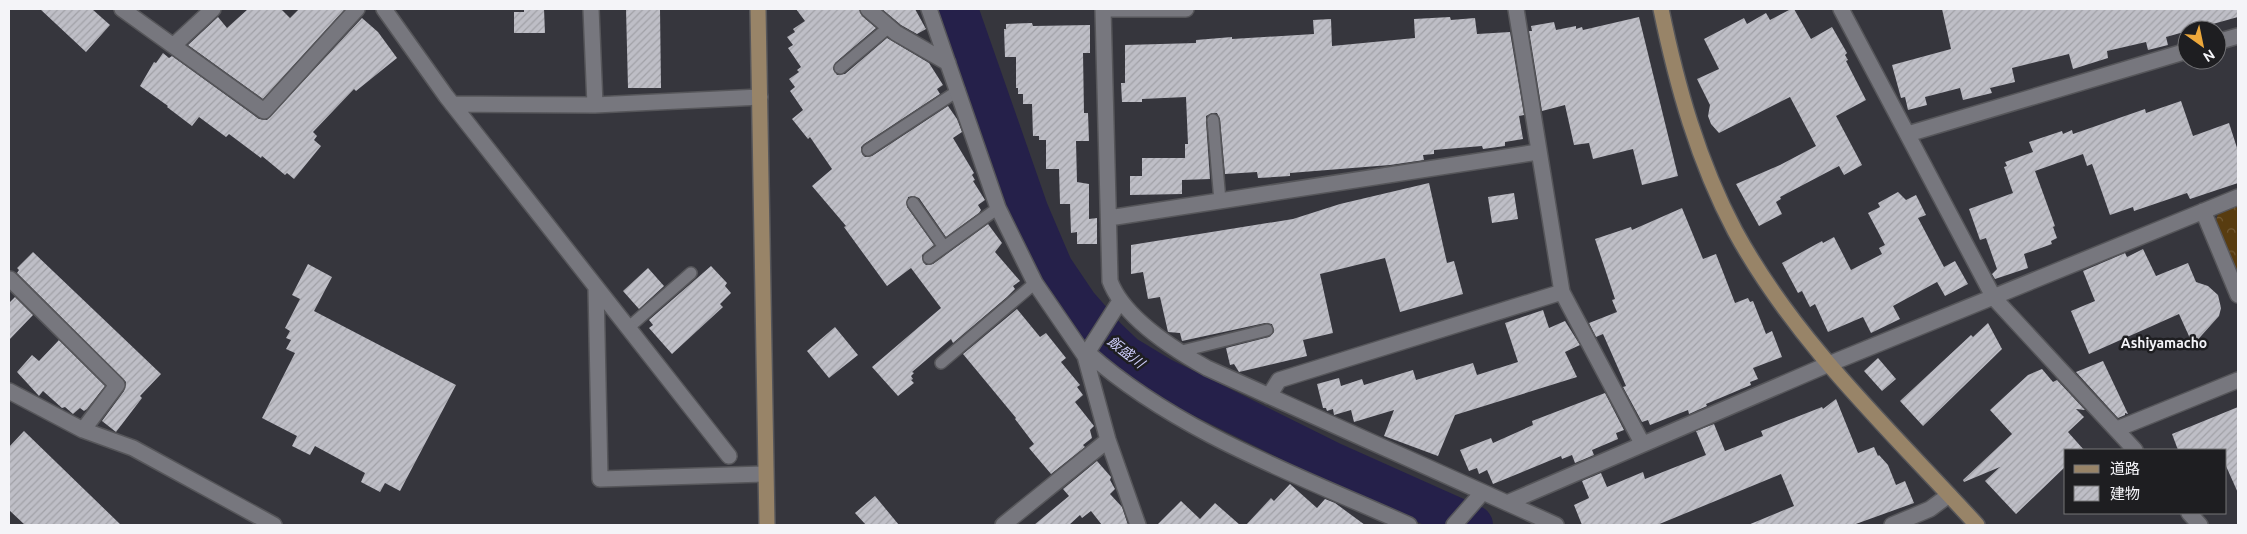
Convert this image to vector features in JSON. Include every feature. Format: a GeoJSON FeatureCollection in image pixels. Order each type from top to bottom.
{"type":"FeatureCollection","features":[{"type":"Feature","properties":{"kind":"street"},"geometry":{"type":"LineString","coordinates":[[122,9],[264,111],[357,9]]}},
{"type":"Feature","properties":{"kind":"street"},"geometry":{"type":"LineString","coordinates":[[174,46],[213,9]]}},
{"type":"Feature","properties":{"kind":"street"},"geometry":{"type":"LineString","coordinates":[[384,9],[452,104],[729,456]]}},
{"type":"Feature","properties":{"kind":"street"},"geometry":{"type":"LineString","coordinates":[[591,9],[595,105]]}},
{"type":"Feature","properties":{"kind":"street"},"geometry":{"type":"LineString","coordinates":[[758,9],[767,525]]}},
{"type":"Feature","properties":{"kind":"street"},"geometry":{"type":"LineString","coordinates":[[868,9],[889,27],[948,62]]}},
{"type":"Feature","properties":{"kind":"street"},"geometry":{"type":"LineString","coordinates":[[929,9],[959,90],[998,208],[1035,284],[1089,352],[1114,376],[1157,406],[1195,427],[1409,525]]}},
{"type":"Feature","properties":{"kind":"street"},"geometry":{"type":"LineString","coordinates":[[1186,9],[1103,9],[1110,281],[1114,293],[1165,343],[1207,368],[1556,525]]}},
{"type":"Feature","properties":{"kind":"street"},"geometry":{"type":"LineString","coordinates":[[1516,9],[1562,292],[1642,443]]}},
{"type":"Feature","properties":{"kind":"street"},"geometry":{"type":"LineString","coordinates":[[1661,9],[1684,104],[1704,164],[1735,230],[1769,287],[1794,322],[1829,364],[1977,525]]}},
{"type":"Feature","properties":{"kind":"street"},"geometry":{"type":"LineString","coordinates":[[1841,9],[1994,298],[2134,449]]}},
{"type":"Feature","properties":{"kind":"street"},"geometry":{"type":"LineString","coordinates":[[1908,134],[2177,54]]}},
{"type":"Feature","properties":{"kind":"street"},"geometry":{"type":"LineString","coordinates":[[452,104],[595,105],[760,98]]}},
{"type":"Feature","properties":{"kind":"street"},"geometry":{"type":"LineString","coordinates":[[1109,218],[1538,152]]}},
{"type":"Feature","properties":{"kind":"street"},"geometry":{"type":"LineString","coordinates":[[1507,503],[1642,443],[1829,364],[2238,197]]}},
{"type":"Feature","properties":{"kind":"street"},"geometry":{"type":"LineString","coordinates":[[2203,212],[2238,295]]}},
{"type":"Feature","properties":{"kind":"street"},"geometry":{"type":"LineString","coordinates":[[9,280],[117,385],[83,430]]}},
{"type":"Feature","properties":{"kind":"street"},"geometry":{"type":"LineString","coordinates":[[596,288],[600,479],[765,474]]}},
{"type":"Feature","properties":{"kind":"street"},"geometry":{"type":"LineString","coordinates":[[1269,396],[1279,380],[1562,292]]}},
{"type":"Feature","properties":{"kind":"street"},"geometry":{"type":"LineString","coordinates":[[1120,300],[1089,352],[1108,440],[1138,525]]}},
{"type":"Feature","properties":{"kind":"street"},"geometry":{"type":"LineString","coordinates":[[2117,429],[2238,380]]}},
{"type":"Feature","properties":{"kind":"street"},"geometry":{"type":"LineString","coordinates":[[9,391],[83,430],[132,448],[274,525]]}},
{"type":"Feature","properties":{"kind":"street"},"geometry":{"type":"LineString","coordinates":[[1003,525],[1108,440]]}},
{"type":"Feature","properties":{"kind":"street"},"geometry":{"type":"LineString","coordinates":[[1454,525],[1482,493]]}},
{"type":"Feature","properties":{"kind":"street"},"geometry":{"type":"LineString","coordinates":[[1892,525],[1930,509],[1949,495]]}},
{"type":"Feature","properties":{"kind":"street"},"geometry":{"type":"LineString","coordinates":[[2190,514],[2200,525]]}},
{"type":"Feature","properties":{"kind":"lane"},"geometry":{"type":"LineString","coordinates":[[840,68],[889,27]]}},
{"type":"Feature","properties":{"kind":"lane"},"geometry":{"type":"LineString","coordinates":[[868,150],[959,90]]}},
{"type":"Feature","properties":{"kind":"lane"},"geometry":{"type":"LineString","coordinates":[[1214,120],[1220,201]]}},
{"type":"Feature","properties":{"kind":"lane"},"geometry":{"type":"LineString","coordinates":[[914,203],[944,247]]}},
{"type":"Feature","properties":{"kind":"lane"},"geometry":{"type":"LineString","coordinates":[[928,258],[998,208]]}},
{"type":"Feature","properties":{"kind":"lane"},"geometry":{"type":"LineString","coordinates":[[628,328],[691,273]]}},
{"type":"Feature","properties":{"kind":"lane"},"geometry":{"type":"LineString","coordinates":[[940,363],[1035,284]]}},
{"type":"Feature","properties":{"kind":"lane"},"geometry":{"type":"LineString","coordinates":[[1178,352],[1267,330]]}},
{"type":"Feature","properties":{"kind":"green space"},"geometry":{"type":"Polygon","coordinates":[[[2238,206],[2238,285],[2214,227],[2218,214],[2238,206]]]}},
{"type":"Feature","properties":{"kind":"building"},"geometry":{"type":"Polygon","coordinates":[[[40,9],[92,9],[110,25],[86,52],[40,9]]]}},
{"type":"Feature","properties":{"kind":"building"},"geometry":{"type":"Polygon","coordinates":[[[248,9],[281,9],[290,18],[299,9],[345,9],[263,99],[188,45],[218,17],[227,28],[248,9]]]}},
{"type":"Feature","properties":{"kind":"building"},"geometry":{"type":"Polygon","coordinates":[[[524,9],[544,9],[545,33],[514,33],[514,12],[524,12],[524,9]]]}},
{"type":"Feature","properties":{"kind":"building"},"geometry":{"type":"Polygon","coordinates":[[[626,9],[660,9],[661,88],[628,88],[626,9]]]}},
{"type":"Feature","properties":{"kind":"building"},"geometry":{"type":"Polygon","coordinates":[[[796,9],[859,9],[862,16],[876,28],[835,63],[833,69],[837,75],[845,74],[887,38],[929,63],[943,85],[937,89],[940,94],[864,144],[861,147],[862,154],[865,157],[872,156],[948,106],[957,119],[962,132],[953,138],[974,173],[972,175],[975,180],[973,181],[985,200],[978,205],[981,210],[979,213],[946,237],[919,198],[908,197],[907,207],[934,245],[922,255],[923,262],[926,265],[933,264],[988,224],[1002,243],[995,252],[1020,281],[1013,286],[1015,289],[1007,297],[953,343],[951,339],[912,372],[914,373],[911,376],[913,379],[911,380],[914,383],[898,396],[872,367],[941,308],[911,268],[887,286],[844,227],[846,226],[812,186],[832,169],[810,137],[808,139],[792,119],[803,110],[790,91],[795,87],[789,79],[799,72],[797,70],[801,67],[788,48],[793,45],[787,37],[795,32],[793,29],[805,21],[796,9]]]}},
{"type":"Feature","properties":{"kind":"building"},"geometry":{"type":"Polygon","coordinates":[[[882,9],[915,9],[926,29],[917,34],[901,25],[882,9]]]}},
{"type":"Feature","properties":{"kind":"building"},"geometry":{"type":"Polygon","coordinates":[[[1794,9],[1811,39],[1832,27],[1847,53],[1845,55],[1848,60],[1846,61],[1866,100],[1836,116],[1862,165],[1844,175],[1839,166],[1780,197],[1781,199],[1776,202],[1782,214],[1759,226],[1736,184],[1780,165],[1816,146],[1790,97],[1719,133],[1711,124],[1708,116],[1710,105],[1697,79],[1719,69],[1704,39],[1744,18],[1747,24],[1766,13],[1770,20],[1794,9]]]}},
{"type":"Feature","properties":{"kind":"building"},"geometry":{"type":"Polygon","coordinates":[[[1942,9],[2238,9],[2238,17],[2227,20],[2177,20],[2177,34],[2166,37],[2168,45],[2148,50],[2146,42],[2107,51],[2108,58],[2073,69],[2069,54],[2012,68],[2015,82],[1990,88],[1992,93],[1963,100],[1960,88],[1925,97],[1927,105],[1908,110],[1905,97],[1901,98],[1892,65],[1951,49],[1942,9]]]}},
{"type":"Feature","properties":{"kind":"building"},"geometry":{"type":"Polygon","coordinates":[[[1450,17],[1451,20],[1475,18],[1477,34],[1510,32],[1524,115],[1519,116],[1523,139],[1505,142],[1505,146],[1483,149],[1482,146],[1434,150],[1434,154],[1423,155],[1424,160],[1390,165],[1290,173],[1290,176],[1258,178],[1257,172],[1225,174],[1220,119],[1217,113],[1212,113],[1206,116],[1210,179],[1182,180],[1182,194],[1130,195],[1130,176],[1142,176],[1142,158],[1185,158],[1185,144],[1188,144],[1186,97],[1142,99],[1142,102],[1122,102],[1121,83],[1125,83],[1125,45],[1196,43],[1196,40],[1232,37],[1232,39],[1314,34],[1313,20],[1331,19],[1332,46],[1415,38],[1414,19],[1450,17]]]}},
{"type":"Feature","properties":{"kind":"building"},"geometry":{"type":"Polygon","coordinates":[[[1639,17],[1678,176],[1642,185],[1633,149],[1593,159],[1589,143],[1574,145],[1565,105],[1542,111],[1529,31],[1532,31],[1531,26],[1554,22],[1556,30],[1576,26],[1576,29],[1582,27],[1583,30],[1639,17]]]}},
{"type":"Feature","properties":{"kind":"building"},"geometry":{"type":"Polygon","coordinates":[[[362,18],[378,32],[397,58],[356,91],[354,89],[313,132],[317,136],[314,140],[321,146],[294,179],[287,173],[285,175],[262,156],[261,158],[229,134],[226,137],[199,117],[192,126],[140,86],[154,62],[156,63],[163,53],[169,58],[172,56],[259,119],[267,120],[362,18]]]}},
{"type":"Feature","properties":{"kind":"building"},"geometry":{"type":"Polygon","coordinates":[[[1032,23],[1033,26],[1090,25],[1090,53],[1083,53],[1084,113],[1088,113],[1089,141],[1076,141],[1077,182],[1089,184],[1089,219],[1097,218],[1097,244],[1077,244],[1077,232],[1071,233],[1070,204],[1060,204],[1059,169],[1046,169],[1046,140],[1039,140],[1039,136],[1033,136],[1032,104],[1023,104],[1023,94],[1018,94],[1018,88],[1016,88],[1016,57],[1005,57],[1004,29],[1006,29],[1006,24],[1032,23]]]}},
{"type":"Feature","properties":{"kind":"building"},"geometry":{"type":"Polygon","coordinates":[[[2181,101],[2193,136],[2229,123],[2238,151],[2238,183],[2190,199],[2187,193],[2134,211],[2133,207],[2110,215],[2092,164],[2087,166],[2083,154],[2035,171],[2055,226],[2053,227],[2057,238],[2051,241],[2052,244],[2024,254],[2028,268],[1995,279],[1992,274],[1997,269],[1986,238],[1980,240],[1969,209],[2013,193],[2004,167],[2007,166],[2005,162],[2033,152],[2029,142],[2062,131],[2063,134],[2072,130],[2073,134],[2145,109],[2146,113],[2181,101]]]}},
{"type":"Feature","properties":{"kind":"building"},"geometry":{"type":"Polygon","coordinates":[[[1429,183],[1447,263],[1454,261],[1463,294],[1400,312],[1385,258],[1320,274],[1333,333],[1303,340],[1307,356],[1239,372],[1234,364],[1230,365],[1226,348],[1269,337],[1274,332],[1272,324],[1265,323],[1182,341],[1180,333],[1168,332],[1160,297],[1148,299],[1143,272],[1131,274],[1131,245],[1293,219],[1340,204],[1429,183]]]}},
{"type":"Feature","properties":{"kind":"building"},"geometry":{"type":"Polygon","coordinates":[[[1898,192],[1906,200],[1916,195],[1926,215],[1918,218],[1944,267],[1955,261],[1968,284],[1945,296],[1937,282],[1893,306],[1900,319],[1871,333],[1863,317],[1828,332],[1815,304],[1810,307],[1802,291],[1798,293],[1782,263],[1822,241],[1823,243],[1834,237],[1851,270],[1882,254],[1879,248],[1885,245],[1868,213],[1880,207],[1878,203],[1898,192]]]}},
{"type":"Feature","properties":{"kind":"building"},"geometry":{"type":"Polygon","coordinates":[[[1514,193],[1518,219],[1492,223],[1488,197],[1514,193]]]}},
{"type":"Feature","properties":{"kind":"building"},"geometry":{"type":"Polygon","coordinates":[[[1682,208],[1703,259],[1716,254],[1735,303],[1748,298],[1750,302],[1753,301],[1766,334],[1772,331],[1782,357],[1753,368],[1758,379],[1750,382],[1751,385],[1706,404],[1707,406],[1689,414],[1688,410],[1650,425],[1648,420],[1642,422],[1623,387],[1626,386],[1603,334],[1596,337],[1589,323],[1617,312],[1612,300],[1615,299],[1595,239],[1631,227],[1632,230],[1682,208]]]}},
{"type":"Feature","properties":{"kind":"building"},"geometry":{"type":"Polygon","coordinates":[[[2143,249],[2156,276],[2188,263],[2196,282],[2208,286],[2218,295],[2221,308],[2219,316],[2193,345],[2179,314],[2089,354],[2071,311],[2095,301],[2083,271],[2125,253],[2127,257],[2143,249]]]}},
{"type":"Feature","properties":{"kind":"building"},"geometry":{"type":"Polygon","coordinates":[[[33,252],[161,374],[140,396],[142,398],[116,432],[102,421],[124,391],[126,382],[17,273],[19,270],[17,268],[33,252]]]}},
{"type":"Feature","properties":{"kind":"building"},"geometry":{"type":"Polygon","coordinates":[[[308,264],[332,277],[314,311],[456,385],[400,491],[385,483],[380,492],[361,482],[365,473],[315,446],[310,455],[292,446],[297,436],[262,418],[295,353],[286,349],[291,340],[286,338],[290,331],[285,328],[300,299],[292,295],[308,264]]]}},
{"type":"Feature","properties":{"kind":"building"},"geometry":{"type":"Polygon","coordinates":[[[711,266],[727,283],[725,286],[731,293],[720,304],[723,307],[672,354],[649,328],[653,325],[649,320],[711,266]]]}},
{"type":"Feature","properties":{"kind":"building"},"geometry":{"type":"Polygon","coordinates":[[[648,268],[664,286],[639,309],[623,291],[648,268]]]}},
{"type":"Feature","properties":{"kind":"building"},"geometry":{"type":"Polygon","coordinates":[[[15,297],[33,315],[9,340],[9,303],[15,297]]]}},
{"type":"Feature","properties":{"kind":"building"},"geometry":{"type":"Polygon","coordinates":[[[1017,309],[1040,337],[1046,333],[1066,358],[1061,362],[1080,385],[1077,387],[1083,395],[1075,402],[1094,426],[1090,430],[1092,438],[1083,445],[1085,447],[1051,474],[1029,448],[1034,444],[1016,418],[963,354],[1017,309]]]}},
{"type":"Feature","properties":{"kind":"building"},"geometry":{"type":"Polygon","coordinates":[[[1543,310],[1549,328],[1565,321],[1580,345],[1565,352],[1577,377],[1455,415],[1438,456],[1384,436],[1394,410],[1354,422],[1351,410],[1334,415],[1333,409],[1327,411],[1326,408],[1323,408],[1317,384],[1339,378],[1341,386],[1362,379],[1364,385],[1413,370],[1416,380],[1473,363],[1477,375],[1518,362],[1505,323],[1543,310]]]}},
{"type":"Feature","properties":{"kind":"building"},"geometry":{"type":"Polygon","coordinates":[[[1988,323],[2002,349],[1923,426],[1900,401],[1971,335],[1973,337],[1988,323]]]}},
{"type":"Feature","properties":{"kind":"building"},"geometry":{"type":"Polygon","coordinates":[[[835,327],[858,355],[829,378],[807,351],[835,327]]]}},
{"type":"Feature","properties":{"kind":"building"},"geometry":{"type":"Polygon","coordinates":[[[59,340],[105,386],[87,409],[84,411],[80,408],[73,414],[65,407],[62,408],[43,391],[39,396],[17,372],[32,355],[39,361],[59,340]]]}},
{"type":"Feature","properties":{"kind":"building"},"geometry":{"type":"Polygon","coordinates":[[[1878,358],[1896,379],[1882,391],[1864,371],[1878,358]]]}},
{"type":"Feature","properties":{"kind":"building"},"geometry":{"type":"Polygon","coordinates":[[[2103,361],[2128,414],[2125,413],[2125,415],[2118,418],[2076,372],[2103,361]]]}},
{"type":"Feature","properties":{"kind":"building"},"geometry":{"type":"Polygon","coordinates":[[[2042,369],[2053,382],[2057,380],[2085,410],[2076,409],[2084,417],[2068,432],[2083,449],[2064,449],[2064,468],[2016,514],[1985,481],[2000,467],[1964,482],[1963,480],[2012,434],[1990,410],[2028,375],[2042,369]]]}},
{"type":"Feature","properties":{"kind":"building"},"geometry":{"type":"Polygon","coordinates":[[[1605,393],[1624,430],[1616,433],[1618,439],[1592,450],[1594,455],[1575,463],[1572,455],[1562,459],[1561,456],[1493,484],[1487,470],[1479,474],[1477,468],[1469,471],[1460,450],[1491,438],[1493,443],[1533,425],[1532,421],[1605,393]]]}},
{"type":"Feature","properties":{"kind":"building"},"geometry":{"type":"Polygon","coordinates":[[[1836,399],[1858,453],[1874,447],[1878,456],[1888,465],[1896,485],[1905,481],[1914,503],[1853,525],[1748,525],[1794,506],[1781,474],[1657,525],[1582,525],[1574,505],[1589,498],[1582,481],[1601,473],[1607,487],[1643,472],[1645,479],[1706,455],[1696,431],[1714,424],[1725,451],[1763,436],[1761,431],[1822,407],[1823,409],[1836,399]]]}},
{"type":"Feature","properties":{"kind":"building"},"geometry":{"type":"Polygon","coordinates":[[[2238,407],[2238,493],[2227,468],[2227,449],[2178,449],[2172,434],[2238,407]]]}},
{"type":"Feature","properties":{"kind":"building"},"geometry":{"type":"Polygon","coordinates":[[[24,431],[121,525],[25,525],[9,510],[9,447],[24,431]]]}},
{"type":"Feature","properties":{"kind":"building"},"geometry":{"type":"Polygon","coordinates":[[[1097,461],[1111,477],[1110,480],[1115,489],[1110,494],[1122,507],[1128,525],[1102,525],[1091,511],[1082,518],[1080,515],[1069,525],[1034,525],[1069,496],[1063,489],[1097,461]]]}},
{"type":"Feature","properties":{"kind":"building"},"geometry":{"type":"Polygon","coordinates":[[[1290,484],[1317,508],[1325,499],[1335,503],[1365,525],[1246,525],[1271,498],[1274,501],[1290,484]]]}},
{"type":"Feature","properties":{"kind":"building"},"geometry":{"type":"Polygon","coordinates":[[[875,496],[899,525],[866,525],[855,513],[875,496]]]}},
{"type":"Feature","properties":{"kind":"building"},"geometry":{"type":"Polygon","coordinates":[[[1181,501],[1200,519],[1215,503],[1240,525],[1157,525],[1181,501]]]}},
{"type":"Feature","properties":{"kind":"waterway","name":"飯盛川"},"geometry":{"type":"LineString","coordinates":[[958,9],[1029,212],[1053,268],[1078,305],[1106,337],[1125,355],[1163,378],[1330,461],[1473,525]]}},
{"type":"Feature","properties":{"kind":"district","name":"Ashiyamacho"},"geometry":{"type":"Point","coordinates":[2164,343]}}]}
